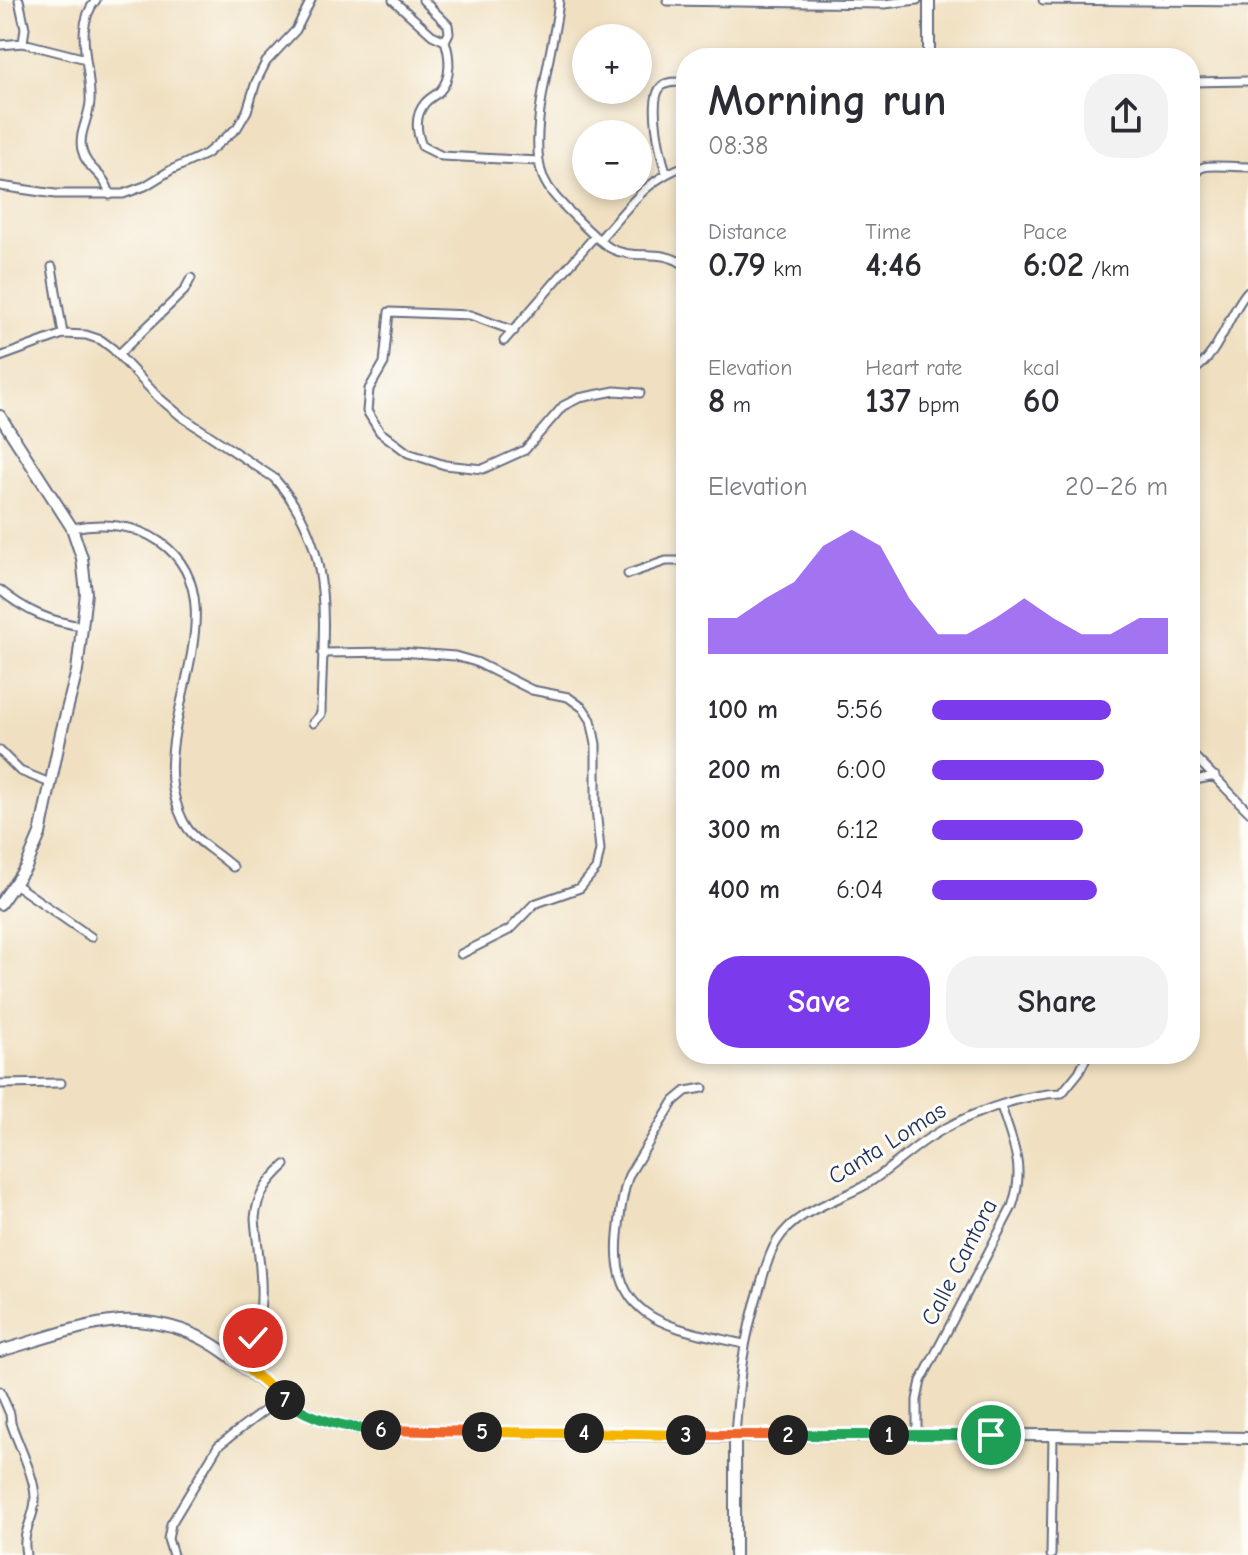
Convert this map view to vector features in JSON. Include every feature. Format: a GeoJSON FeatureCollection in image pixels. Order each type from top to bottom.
{"type":"FeatureCollection","features":[{"type":"Feature","properties":{"kind":"street"},"geometry":{"type":"LineString","coordinates":[[19,0],[25,28],[23,43]]}},
{"type":"Feature","properties":{"kind":"street"},"geometry":{"type":"LineString","coordinates":[[96,0],[85,23],[90,97],[88,117],[81,134],[82,150],[88,164],[103,176],[110,195]]}},
{"type":"Feature","properties":{"kind":"street"},"geometry":{"type":"LineString","coordinates":[[0,186],[55,194],[123,194],[206,154],[229,137],[247,111],[266,62],[296,30],[311,0]]}},
{"type":"Feature","properties":{"kind":"street"},"geometry":{"type":"LineString","coordinates":[[393,0],[432,35],[445,41]]}},
{"type":"Feature","properties":{"kind":"street"},"geometry":{"type":"LineString","coordinates":[[423,0],[448,25],[449,33],[445,41],[448,70],[442,90],[425,104],[419,115],[416,131],[422,146],[442,156],[539,161]]}},
{"type":"Feature","properties":{"kind":"street"},"geometry":{"type":"LineString","coordinates":[[559,0],[542,107],[539,161],[545,180],[553,194],[597,238],[613,249],[632,255],[656,253],[676,259]]}},
{"type":"Feature","properties":{"kind":"street"},"geometry":{"type":"LineString","coordinates":[[667,1],[885,4],[917,0]]}},
{"type":"Feature","properties":{"kind":"street"},"geometry":{"type":"LineString","coordinates":[[929,0],[929,48]]}},
{"type":"Feature","properties":{"kind":"street"},"geometry":{"type":"LineString","coordinates":[[1043,0],[1248,2]]}},
{"type":"Feature","properties":{"kind":"street"},"geometry":{"type":"LineString","coordinates":[[0,45],[23,43],[86,59]]}},
{"type":"Feature","properties":{"kind":"street"},"geometry":{"type":"LineString","coordinates":[[1200,82],[1248,81]]}},
{"type":"Feature","properties":{"kind":"street"},"geometry":{"type":"LineString","coordinates":[[666,172],[657,139],[657,96],[662,86],[676,82]]}},
{"type":"Feature","properties":{"kind":"street"},"geometry":{"type":"LineString","coordinates":[[1200,168],[1248,167]]}},
{"type":"Feature","properties":{"kind":"street"},"geometry":{"type":"LineString","coordinates":[[504,341],[648,186],[666,172],[676,169]]}},
{"type":"Feature","properties":{"kind":"street"},"geometry":{"type":"LineString","coordinates":[[52,267],[63,334]]}},
{"type":"Feature","properties":{"kind":"street"},"geometry":{"type":"LineString","coordinates":[[119,354],[184,291],[191,278]]}},
{"type":"Feature","properties":{"kind":"street"},"geometry":{"type":"LineString","coordinates":[[1200,365],[1214,350],[1239,301],[1248,291]]}},
{"type":"Feature","properties":{"kind":"street"},"geometry":{"type":"LineString","coordinates":[[514,331],[470,315],[389,312],[384,363],[369,389],[367,400],[367,411],[380,432],[408,453],[445,465],[483,469],[525,450],[563,406],[579,398],[615,391],[640,393]]}},
{"type":"Feature","properties":{"kind":"street"},"geometry":{"type":"LineString","coordinates":[[0,357],[63,334],[94,337],[119,354],[158,397],[182,417],[274,478],[296,506],[320,564],[323,606],[321,714],[313,723]]}},
{"type":"Feature","properties":{"kind":"street"},"geometry":{"type":"LineString","coordinates":[[0,416],[72,528],[85,581],[77,671],[36,845],[16,885],[0,904]]}},
{"type":"Feature","properties":{"kind":"street"},"geometry":{"type":"LineString","coordinates":[[72,528],[104,525],[140,532],[169,549],[189,578],[195,595],[196,621],[173,741],[173,787],[189,831],[208,850],[233,867]]}},
{"type":"Feature","properties":{"kind":"street"},"geometry":{"type":"LineString","coordinates":[[628,574],[666,561],[676,561]]}},
{"type":"Feature","properties":{"kind":"street"},"geometry":{"type":"LineString","coordinates":[[0,590],[37,616],[83,626]]}},
{"type":"Feature","properties":{"kind":"street"},"geometry":{"type":"LineString","coordinates":[[322,653],[400,652],[455,656],[476,662],[532,690],[568,697],[583,708],[591,720],[596,744],[596,808],[600,850],[596,869],[580,888],[534,904],[509,930],[461,954]]}},
{"type":"Feature","properties":{"kind":"street"},"geometry":{"type":"LineString","coordinates":[[0,751],[20,771],[50,783]]}},
{"type":"Feature","properties":{"kind":"street"},"geometry":{"type":"LineString","coordinates":[[1200,762],[1248,811]]}},
{"type":"Feature","properties":{"kind":"street"},"geometry":{"type":"LineString","coordinates":[[1200,779],[1215,776]]}},
{"type":"Feature","properties":{"kind":"street"},"geometry":{"type":"LineString","coordinates":[[16,885],[91,937]]}},
{"type":"Feature","properties":{"kind":"street","name":"Canta Lomas"},"geometry":{"type":"LineString","coordinates":[[735,1555],[735,1436],[744,1344],[771,1253],[791,1224],[871,1181],[941,1130],[1043,1093],[1062,1093],[1083,1064]]}},
{"type":"Feature","properties":{"kind":"street"},"geometry":{"type":"LineString","coordinates":[[0,1084],[61,1083]]}},
{"type":"Feature","properties":{"kind":"street"},"geometry":{"type":"LineString","coordinates":[[703,1088],[686,1091],[674,1101],[629,1175],[618,1229],[617,1266],[629,1298],[647,1316],[681,1329],[744,1344]]}},
{"type":"Feature","properties":{"kind":"street","name":"Calle Cantora"},"geometry":{"type":"LineString","coordinates":[[917,1435],[917,1400],[921,1381],[1012,1207],[1018,1189],[1019,1164],[1001,1106]]}},
{"type":"Feature","properties":{"kind":"street"},"geometry":{"type":"LineString","coordinates":[[236,1359],[253,1338],[260,1315],[256,1206],[268,1182],[285,1165]]}},
{"type":"Feature","properties":{"kind":"street"},"geometry":{"type":"LineString","coordinates":[[0,1351],[94,1326],[135,1321],[178,1327],[214,1344],[236,1359],[292,1405],[353,1428],[735,1436],[1248,1438]]}},
{"type":"Feature","properties":{"kind":"street"},"geometry":{"type":"LineString","coordinates":[[0,1391],[35,1492],[34,1507],[25,1531],[26,1555]]}},
{"type":"Feature","properties":{"kind":"street"},"geometry":{"type":"LineString","coordinates":[[173,1555],[168,1539],[171,1524],[218,1446],[282,1397]]}},
{"type":"Feature","properties":{"kind":"street"},"geometry":{"type":"LineString","coordinates":[[1051,1555],[1053,1435]]}},
{"type":"Feature","properties":{"kind":"route"},"geometry":{"type":"LineString","coordinates":[[253,1338],[236,1359],[292,1405],[353,1428],[700,1436],[991,1435]]}}]}
